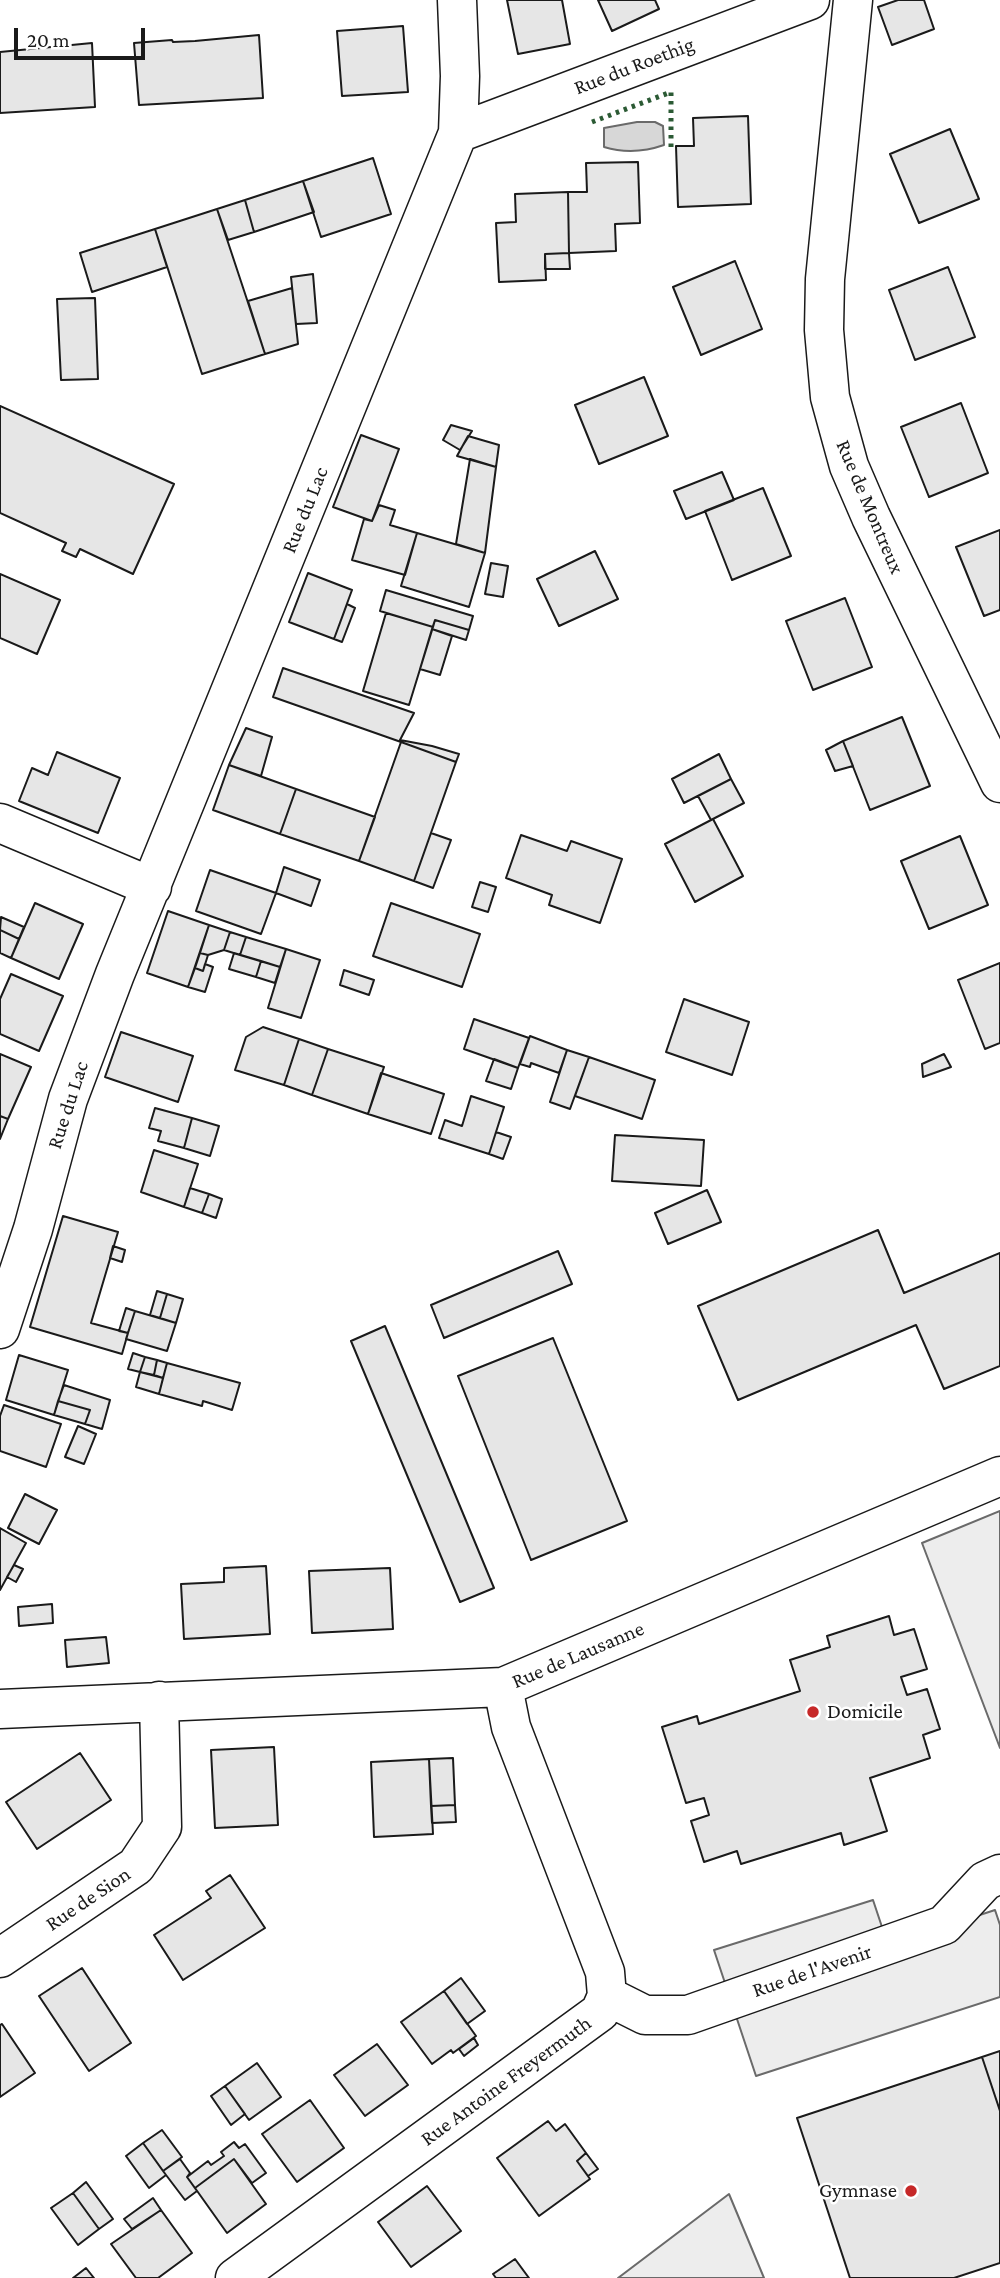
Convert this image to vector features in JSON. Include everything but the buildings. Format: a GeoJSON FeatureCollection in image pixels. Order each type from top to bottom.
{"type":"FeatureCollection","features":[{"type":"Feature","properties":{"kind":"street"},"geometry":{"type":"LineString","coordinates":[[457,0],[460,76],[458,132]]}},
{"type":"Feature","properties":{"kind":"street","name":"Rue du Roethig"},"geometry":{"type":"LineString","coordinates":[[458,132],[810,0]]}},
{"type":"Feature","properties":{"kind":"street","name":"Rue de Montreux"},"geometry":{"type":"LineString","coordinates":[[853,0],[825,279],[825,342],[830,397],[849,466],[871,517],[1000,783]]}},
{"type":"Feature","properties":{"kind":"street","name":"Rue du Lac"},"geometry":{"type":"LineString","coordinates":[[0,1329],[33,1229],[68,1099],[115,974],[458,132]]}},
{"type":"Feature","properties":{"kind":"street"},"geometry":{"type":"LineString","coordinates":[[0,823],[152,887]]}},
{"type":"Feature","properties":{"kind":"street","name":"Rue de Lausanne"},"geometry":{"type":"LineString","coordinates":[[0,1709],[503,1687],[1000,1476]]}},
{"type":"Feature","properties":{"kind":"street","name":"Rue Antoine Freyermuth"},"geometry":{"type":"LineString","coordinates":[[235,2278],[600,2012],[607,1996],[604,1972],[511,1727],[503,1687]]}},
{"type":"Feature","properties":{"kind":"street","name":"Rue de Sion"},"geometry":{"type":"LineString","coordinates":[[0,1958],[136,1866],[162,1827],[159,1700]]}},
{"type":"Feature","properties":{"kind":"street","name":"Rue de l'Avenir"},"geometry":{"type":"LineString","coordinates":[[607,1996],[645,2015],[688,2015],[944,1925],[985,1881],[1000,1874]]}},
{"type":"Feature","properties":{"kind":"shaded area"},"geometry":{"type":"Polygon","coordinates":[[[637,122],[655,122],[663,126],[664,145],[634,151],[604,147],[604,128],[637,122]]]}},
{"type":"Feature","properties":{"kind":"shaded area"},"geometry":{"type":"Polygon","coordinates":[[[1000,1511],[1000,1748],[922,1543],[1000,1511]]]}},
{"type":"Feature","properties":{"kind":"shaded area"},"geometry":{"type":"Polygon","coordinates":[[[873,1900],[888,1945],[995,1910],[1000,1925],[1000,1997],[756,2076],[714,1950],[873,1900]]]}},
{"type":"Feature","properties":{"kind":"shaded area"},"geometry":{"type":"Polygon","coordinates":[[[729,2194],[764,2278],[618,2278],[729,2194]]]}},
{"type":"Feature","properties":{"kind":"hedge"},"geometry":{"type":"LineString","coordinates":[[592,122],[671,92],[671,148]]}},
{"type":"Feature","properties":{"kind":"place","name":"Domicile"},"geometry":{"type":"Point","coordinates":[813,1712]}},
{"type":"Feature","properties":{"kind":"place","name":"Gymnase"},"geometry":{"type":"Point","coordinates":[911,2191]}}]}
